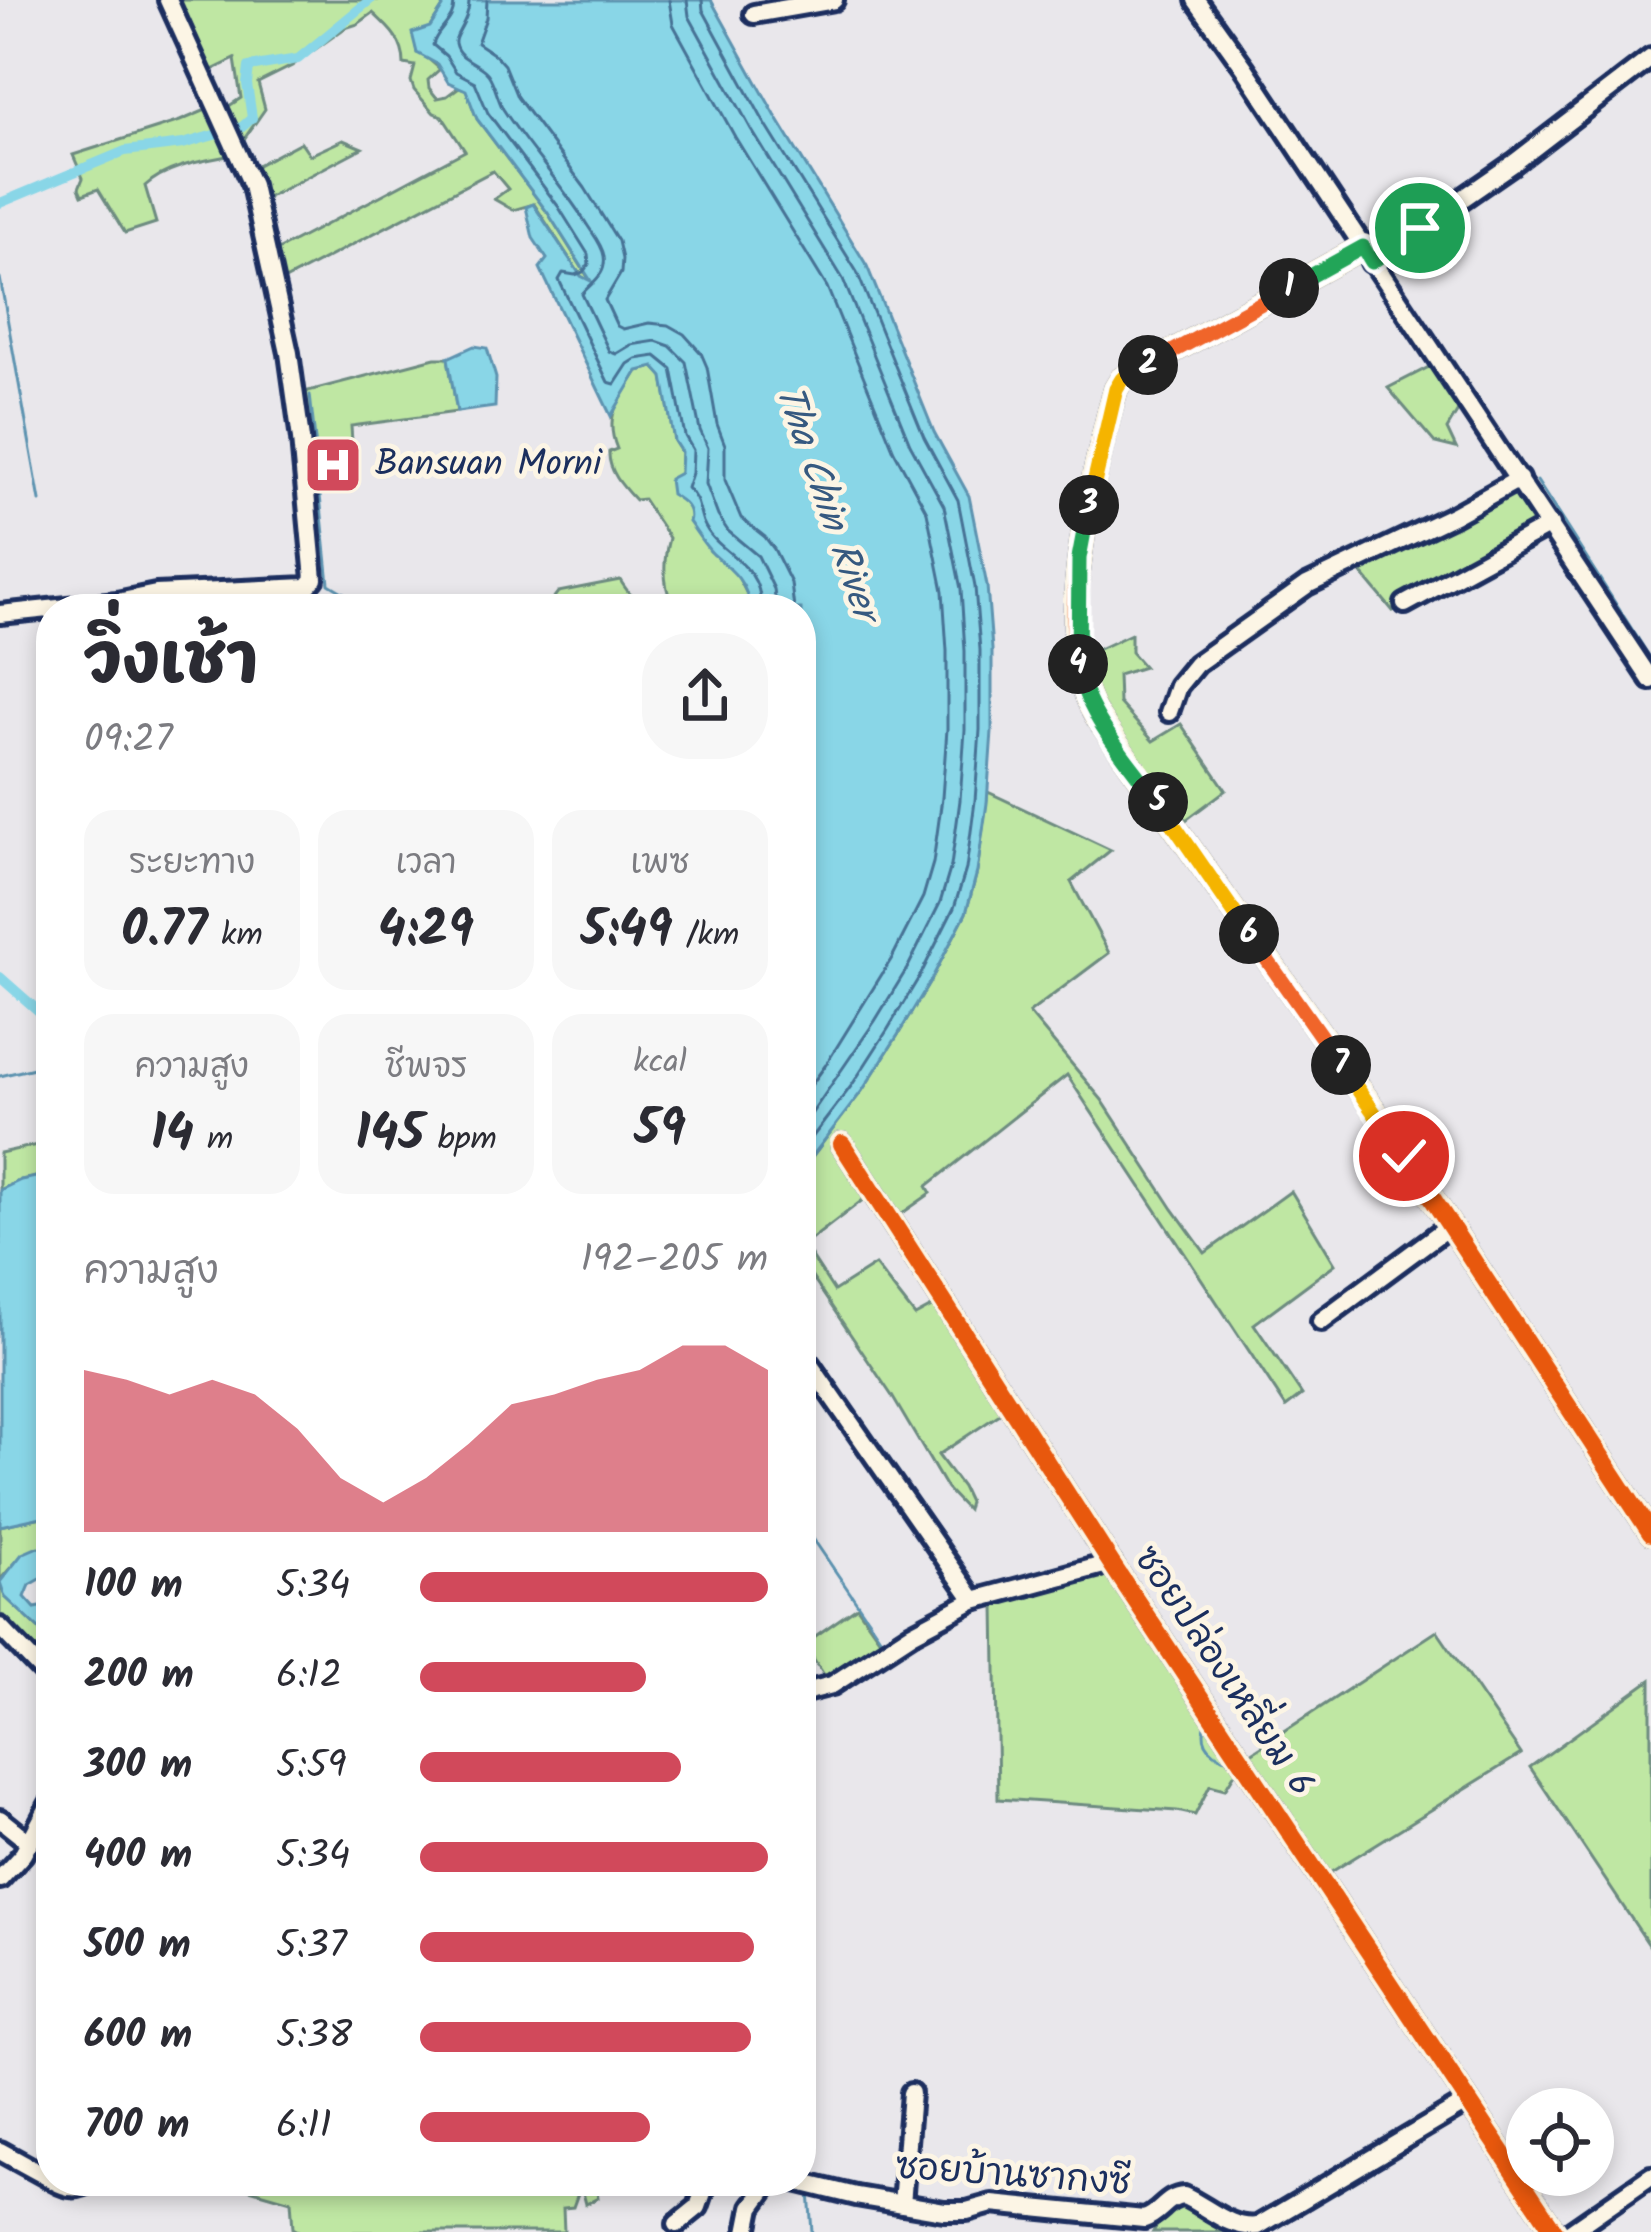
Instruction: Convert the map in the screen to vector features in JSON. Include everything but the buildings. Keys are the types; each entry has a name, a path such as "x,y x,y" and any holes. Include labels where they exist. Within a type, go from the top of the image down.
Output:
{"street":[{"path":"156,594 307,587 312,584 314,564 284,322 252,185 168,0"},
{"path":"754,14 834,0"},
{"path":"1196,0 1651,680"},
{"path":"1651,58 1514,163 1367,254 1122,379 1111,406 1079,558 1077,652 1080,679 1096,715 1381,1120 1651,1533"},
{"path":"1169,712 1178,686 1196,664 1315,580 1519,479"},
{"path":"1406,604 1550,525"},
{"path":"0,614 36,610"},
{"name":"ซอยปล่องเหลี่ยม 6","path":"842,1144 1111,1563 1555,2232"},
{"path":"1321,1321 1449,1226"},
{"path":"816,1374 974,1600"},
{"path":"816,1689 832,1685 974,1600 1111,1563"},
{"path":"0,1627 36,1664"},
{"path":"0,1819 30,1843"},
{"path":"0,1879 36,1831"},
{"path":"902,2204 911,2092"},
{"name":"ซอยบ้านซากงซี","path":"816,2186 956,2212 992,2204 1144,2218 1168,2200 1184,2196 1237,2226 1258,2226 1467,2102"},
{"path":"0,2151 36,2171"},
{"path":"1570,2232 1651,2176"},
{"path":"677,2224 698,2207 702,2196"},
{"path":"747,2232 752,2206 760,2196"}],"green space":[{"path":"176,0 439,0 443,7 415,40 417,53 440,69 428,80 429,88 437,98 459,87 466,89 477,119 548,213 593,285 581,276 534,204 513,210 494,199 508,189 493,171 283,281 276,251 465,151 442,116 414,90 415,66 404,64 398,42 373,13 258,83 265,109 238,141 226,108 241,98 235,59 208,72"},
{"path":"213,107 233,155 175,169 145,186 156,223 125,233 98,189 82,195 83,178 73,155"},
{"path":"343,140 362,148 263,200 252,168 301,142 310,155"},
{"path":"448,358 457,412 351,426 352,442 309,447 304,396 308,391"},
{"path":"1431,366 1459,409 1447,429 1456,448 1435,443 1388,388"},
{"path":"654,367 663,376 691,516 710,551 734,569 747,594 668,594 665,573 669,538 643,499 635,500 621,484 609,459 609,452 617,449 613,417 638,371"},
{"path":"1516,490 1539,526 1393,611 1358,569"},
{"path":"620,580 630,594 556,594 558,592"},
{"path":"1131,634 1131,652 1144,667 1118,675 1119,703 1153,741 1181,724 1226,790 1186,820 1111,724 1082,657"},
{"path":"988,792 1111,850 1071,882 1109,953 1029,1013 1102,1100 1205,1253 1291,1191 1335,1264 1254,1324 1302,1395 1286,1407 1067,1075 927,1186 931,1193 884,1226 864,1199 816,1236 816,1151 862,1091 931,980 966,913"},
{"path":"36,1145 36,1177 0,1190 0,1153"},
{"path":"816,1263 834,1291 875,1265 915,1316 939,1303 1004,1405 1000,1414 938,1455 962,1487 969,1502 967,1510 947,1489 816,1283"},
{"path":"36,1518 36,1550 16,1562 0,1580 0,1526"},
{"path":"1110,1571 1238,1768 1225,1789 1210,1785 1195,1815 998,1799 995,1604 1029,1590"},
{"path":"0,1582 5,1597 36,1626 36,1673 0,1636"},
{"path":"857,1607 885,1647 828,1681 816,1662 816,1636"},
{"path":"1437,1631 1521,1754 1328,1874 1248,1755"},
{"path":"1651,1680 1651,1948 1530,1767"},
{"path":"274,2196 577,2196 573,2207 563,2208 564,2232 300,2232 293,2228 291,2201"},
{"path":"1178,2199 1246,2232 1153,2232"}],"water":[{"name":"Tha Chin River","path":"439,0 711,0 867,266 934,432 969,496 987,586 992,649 992,731 977,872 966,913 931,980 862,1091 816,1151 816,594 746,594 689,522 686,505 671,494 669,479 680,473 681,452 674,441 663,377 654,367 638,371 611,416 540,268 547,259 533,238 526,207 533,204 581,276 591,281 548,213 477,119 466,90 448,82 437,64 417,53 412,33 430,27 443,7"},
{"path":"474,346 487,348 496,378 495,407 457,412 448,358"},
{"path":"36,1177 36,1518 0,1526 0,1190"},
{"path":"36,1548 36,1582 25,1597 36,1608 36,1626 5,1597 0,1582 22,1554"}],"waterway":[{"path":"0,203 125,151 183,144 242,127 252,118 249,67 298,59 370,0"},
{"path":"0,278 40,501"},
{"path":"310,395 316,449"},
{"path":"1537,481 1651,659"},
{"path":"319,486 329,584 346,594"},
{"path":"0,977 36,1009"},
{"path":"0,1076 36,1068"},
{"path":"816,1543 883,1641"},
{"path":"1202,1715 1210,1749 1237,1763"},
{"path":"1439,2072 1456,2099"},
{"path":"809,2196 812,2232"}],"cycle path":[{"path":"1363,247 1122,379 1103,440 1079,563 1077,646 1083,683 1096,715 1381,1120 1651,1533"},
{"path":"842,1144 1111,1563 1555,2232"}],"place":[{"name":"Bansuan Morni","path":"333,465"}],"route":[{"path":"1404,1156 1090,705 1077,652 1078,582 1093,484 1122,379 1363,247 1372,262 1420,228"}]}
